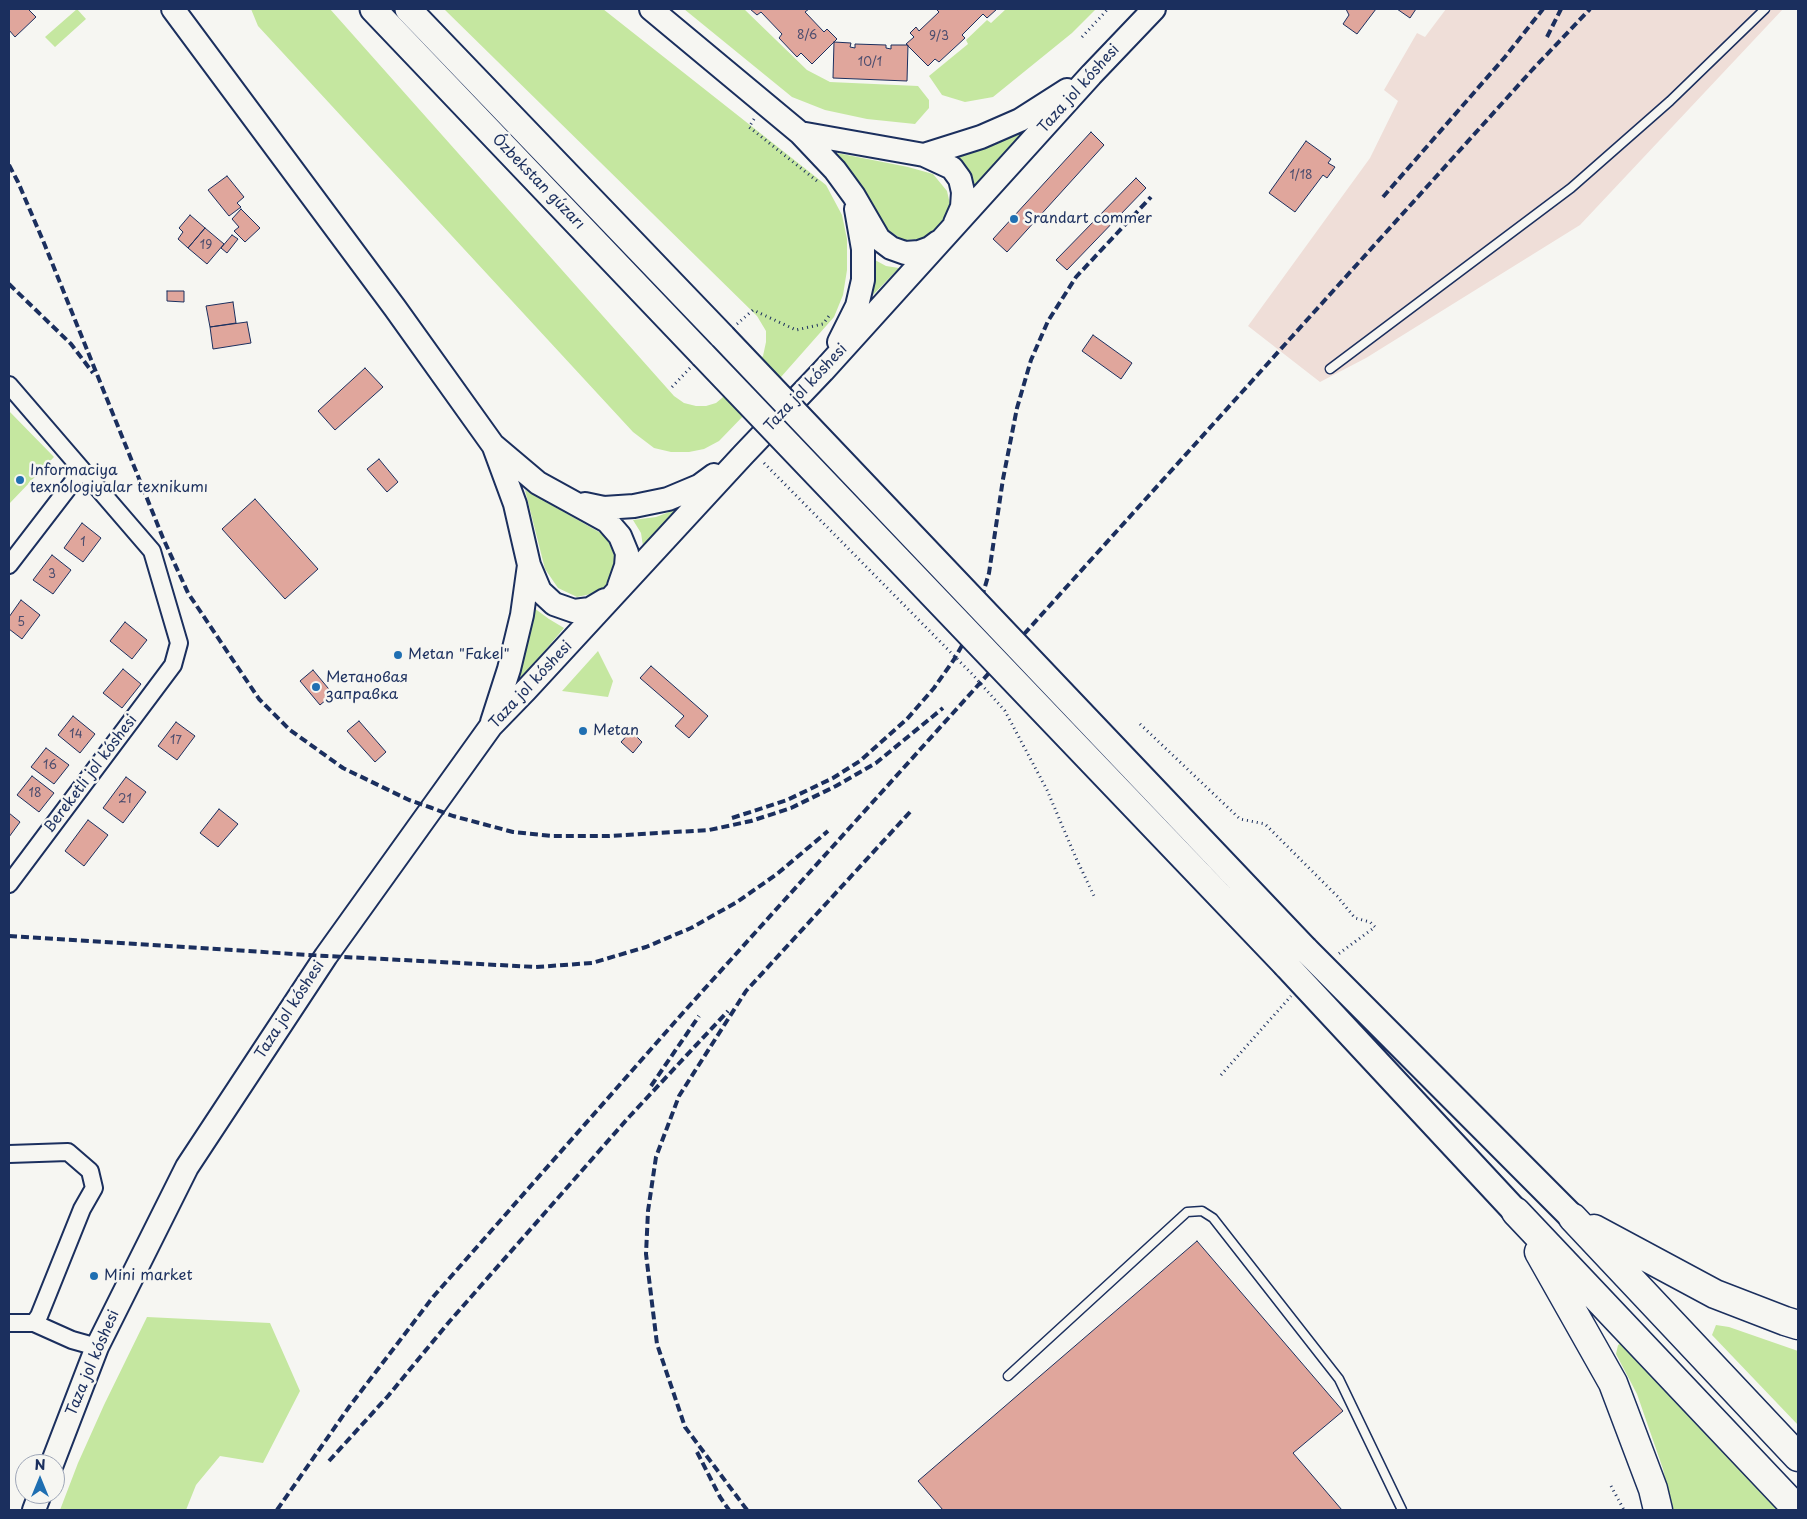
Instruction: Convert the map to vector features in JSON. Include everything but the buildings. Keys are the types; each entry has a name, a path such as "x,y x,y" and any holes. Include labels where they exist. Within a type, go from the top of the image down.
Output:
{"highway":[{"path":"1516,1212 1798,1510"},
{"path":"1516,1212 1613,1382 1653,1489 1658,1510"},
{"path":"1573,1218 1715,1294 1798,1325"},
{"path":"1573,1218 1798,1457"}],"main road":[{"path":"173,9 383,292 493,445 538,483 607,521 620,536 627,553 626,566 614,594 590,609 574,611 554,604 540,591 529,565 515,504 493,445"},
{"name":"Ózbekstan gúzarı","path":"373,9 698,360 1286,965 1516,1212"},
{"name":"Ózbekstan gúzarı","path":"408,9 728,332 1305,948 1573,1218"},
{"path":"652,9 800,133 835,170 854,196 880,239 891,248 905,253 919,252 930,248 949,232 962,206 963,192 960,179 952,168 924,155 800,133"},
{"name":"Taza jol kóshesi","path":"56,1454 97,1348 187,1167 326,956 491,726 743,454 823,371 1091,75 1154,9"},
{"path":"924,155 981,137 1020,120 1091,75"},
{"path":"823,371 857,306 863,280 863,249 854,196"},
{"path":"570,501 604,508 634,506 668,499 699,486 743,454"},
{"path":"491,726 514,651 522,615 529,565"}],"street":[{"path":"9,384 82,470 9,565"},
{"name":"Bereketli jol kóshesi","path":"9,884 173,665 179,643 152,551 82,470"},
{"path":"9,1154 68,1152 90,1171 94,1188 82,1209 39,1316 34,1323"},
{"path":"9,1323 34,1323 72,1340 97,1348"}],"lane":[{"path":"1330,369 1571,188 1670,100 1765,9"},
{"path":"1008,1376 1187,1212 1202,1211 1213,1218 1339,1379 1402,1510"}],"path":[{"path":"1082,37 1108,9"},
{"path":"749,126 823,186"},
{"path":"728,332 753,310 796,330 823,324 834,310"},
{"path":"672,387 698,360"},
{"path":"764,463 974,676 1005,711 1047,790 1094,896"},
{"path":"1140,724 1240,819 1265,824 1337,896 1355,918 1370,922 1375,927 1334,958"},
{"path":"1221,1074 1292,995"},
{"path":"1611,1486 1624,1510"}],"shaded area":[{"path":"1446,9 1783,9 1580,225 1366,358 1320,382 1248,326 1370,158 1398,101 1384,90 1417,33 1425,37"}],"green space":[{"path":"77,9 86,19 55,47 45,37"},
{"path":"251,9 330,9 674,396 684,403 706,406 716,403 722,398 763,356 766,331 757,316 444,9 603,9 826,185 842,215 847,239 847,270 843,295 834,317 781,377 719,441 704,449 689,452 671,452 654,448 633,432 258,26"},
{"path":"684,9 744,9 807,70 830,82 918,86 929,100 929,108 915,124 867,119 825,110 792,97"},
{"path":"1006,9 1096,9 1072,33 993,97 965,102 942,95 929,76 968,44 966,40 987,20 991,23"},
{"path":"1023,131 974,187 970,174 955,155"},
{"path":"837,153 933,174 947,191 952,213 943,229 926,239 903,240 885,228 874,207"},
{"path":"875,260 886,266 899,268 869,299"},
{"name":"Informaciya texnologiyalar texnikumı","path":"9,411 54,457 9,504"},
{"path":"525,490 606,536 614,555 613,578 600,592 577,597 558,588 545,569"},
{"path":"677,509 643,546 641,533 633,520 656,517"},
{"path":"534,608 564,628 514,687"},
{"path":"598,651 613,681 608,697 562,691"},
{"path":"147,1317 270,1323 300,1391 263,1463 220,1456 196,1485 186,1510 60,1510 62,1504 65,1504 65,1497 78,1463"},
{"path":"1716,1325 1729,1327 1798,1351 1798,1425 1712,1335"},
{"path":"1623,1342 1788,1510 1672,1510 1663,1469 1637,1394 1616,1354 1618,1345"}],"railway":[{"path":"1383,197 1505,57 1543,9"},
{"path":"1547,37 1561,9"},
{"path":"277,1510 349,1407 433,1297 681,1015 1533,69 1590,9"},
{"path":"9,165 44,243 163,538 188,593 259,699 290,730 343,768 409,800 453,816 513,832 553,836 608,836 709,830 751,821 791,808 836,786 876,763 943,708"},
{"path":"732,818 787,800 833,778 860,761 907,719 934,688 955,658 974,624 989,573 1003,479 1017,408 1031,360 1048,321 1076,277 1151,197"},
{"path":"9,284 71,344 93,373"},
{"path":"747,1510 685,1427 657,1344 646,1254 648,1211 656,1157 679,1096 746,991 910,812"},
{"path":"9,936 536,967 592,963 646,947 691,928 737,902 777,874 828,831"},
{"path":"329,1461 388,1396 449,1322 629,1117 728,1011"},
{"path":"651,1086 699,1016"},
{"path":"697,1452 720,1497 729,1510"}],"place":[{"name":"Srandart commer","path":"1014,219"},
{"name":"Informaciya texnologiyalar texnikumı","path":"20,480"},
{"name":"Metan \"Fakel\"","path":"398,655"},
{"name":"Метановая заправка","path":"316,687"},
{"name":"Metan","path":"583,731"},
{"name":"Mini market","path":"94,1276"}]}
